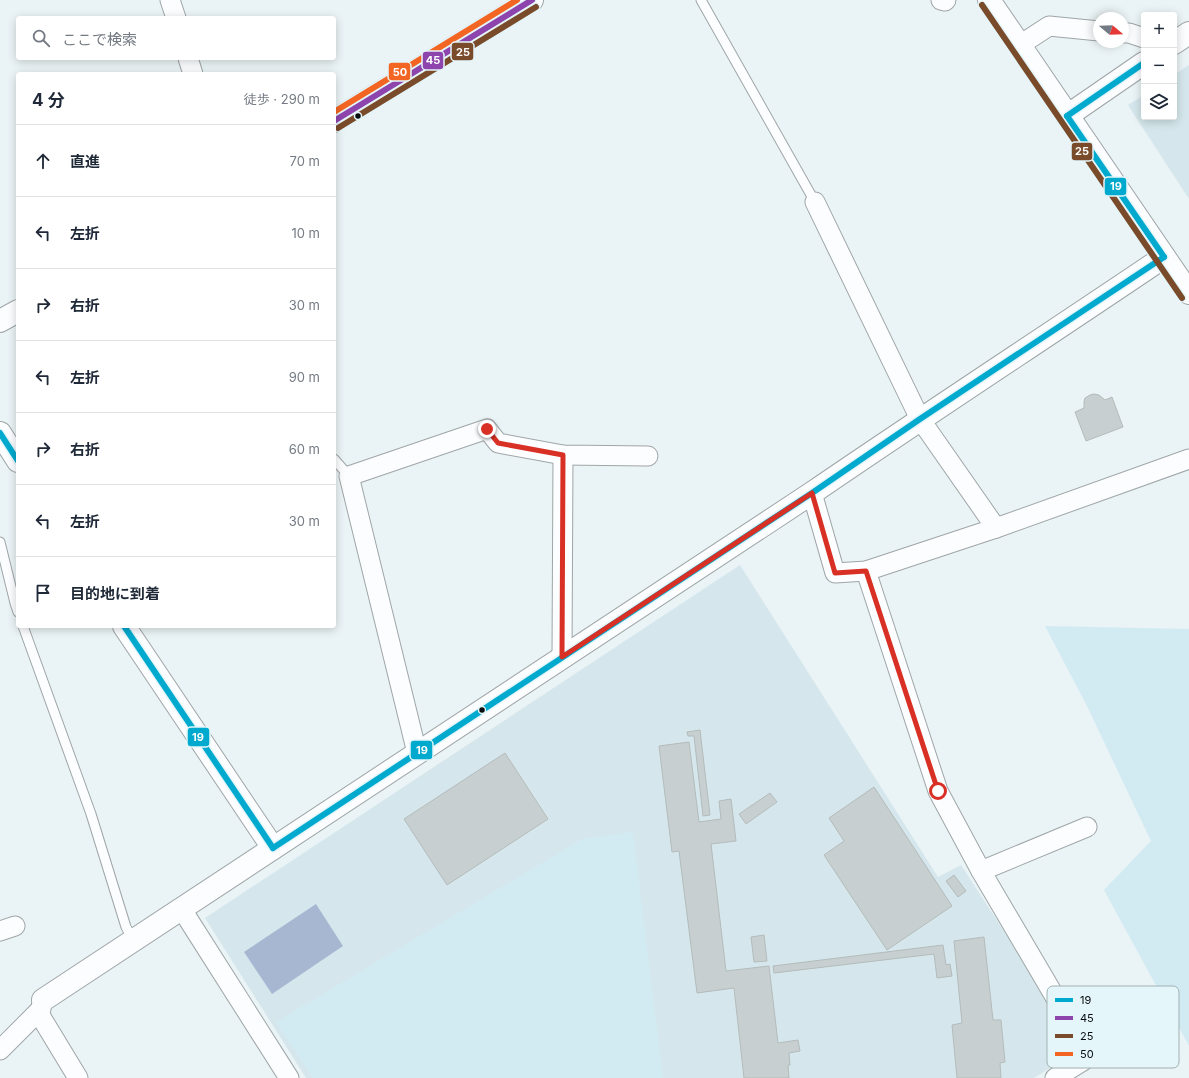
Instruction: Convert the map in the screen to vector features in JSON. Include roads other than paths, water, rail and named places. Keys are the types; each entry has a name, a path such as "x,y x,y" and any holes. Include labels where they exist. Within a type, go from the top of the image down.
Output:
{"main road":[{"path":"336,120 532,0"},
{"path":"989,0 1189,293"},
{"path":"1177,41 1189,33"},
{"path":"1067,116 1141,65"},
{"path":"40,1006 181,908 812,493 920,419 1164,257"},
{"path":"0,322 16,312"},
{"path":"2,439 16,458"},
{"path":"125,628 273,848"}],"street":[{"path":"170,0 175,16"},
{"path":"941,0 946,0"},
{"path":"1020,45 1048,26 1093,30"},
{"path":"1129,34 1141,37"},
{"path":"189,60 192,72"},
{"path":"815,202 920,419 996,528"},
{"path":"417,753 349,476 487,429 498,443 563,455 648,456"},
{"path":"562,657 563,455"},
{"path":"812,493 835,573 866,571 996,528 1189,459"},
{"path":"866,571 938,791 981,871 1049,986"},
{"path":"981,871 1087,827"},
{"path":"181,908 289,1078"},
{"path":"0,1050 40,1006 78,1078"},
{"path":"1055,1078 1071,1068"}],"lane":[{"path":"701,0 815,202"},
{"path":"336,461 349,476"},
{"path":"0,542 16,606"},
{"path":"24,628 91,814 126,927 133,940"}],"water":[{"path":"316,904 343,946 272,994 244,952"}]}
